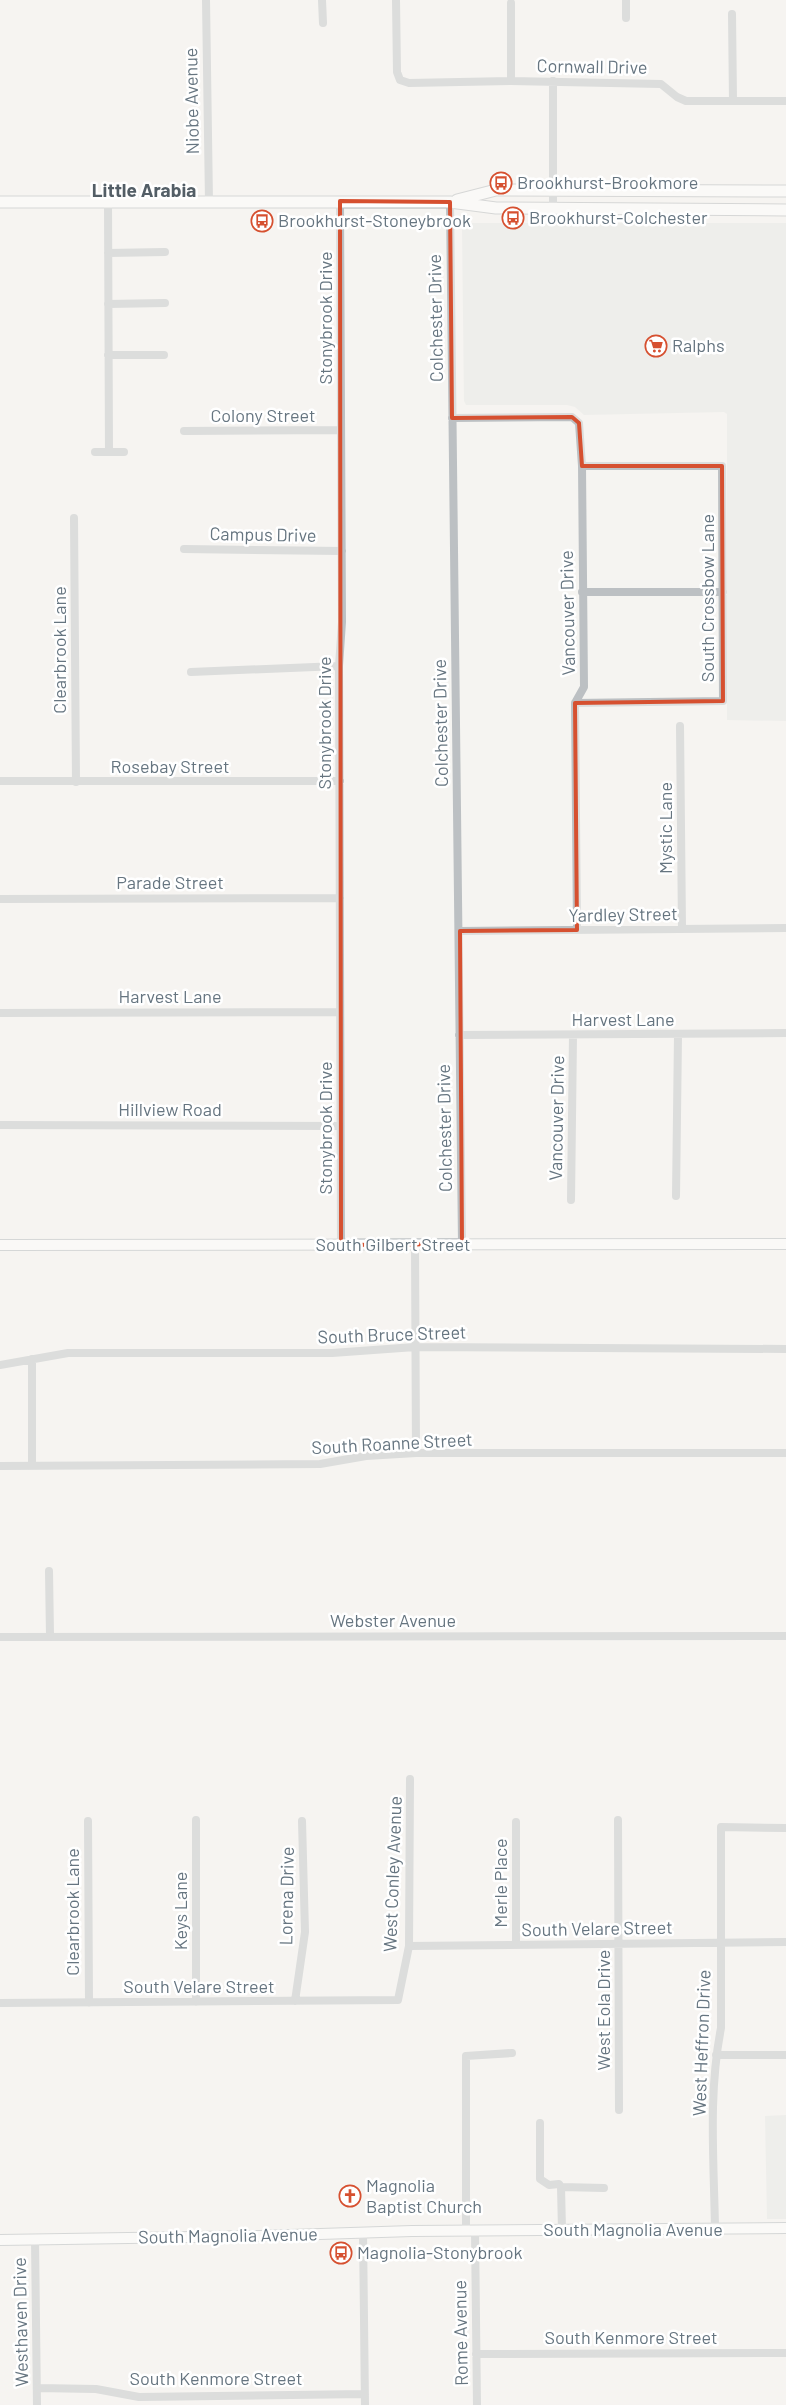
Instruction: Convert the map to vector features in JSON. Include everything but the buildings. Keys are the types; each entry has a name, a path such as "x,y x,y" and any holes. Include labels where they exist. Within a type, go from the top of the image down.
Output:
{"main road":[{"path":"450,202 496,190 786,191"},
{"path":"0,202 450,202 496,208 786,210"}],"street":[{"name":"Niobe Avenue","path":"206,0 209,202"},
{"path":"322,0 323,22"},
{"name":"Cornwall Drive","path":"396,0 397,72 400,80 408,83 553,81 662,84 677,97 686,101 786,101"},
{"path":"626,0 626,18"},
{"path":"511,3 512,81"},
{"path":"732,14 733,101"},
{"path":"553,81 553,209"},
{"name":"Stonybrook Drive","path":"340,201 342,550 342,622 339,666 341,1245"},
{"path":"108,202 109,452"},
{"name":"Colchester Drive","path":"450,202 460,931 459,1036 462,1244"},
{"path":"108,253 165,252"},
{"path":"108,304 165,303"},
{"path":"108,355 164,355"},
{"name":"Vancouver Drive","path":"452,418 572,417 579,423 582,466 584,687 575,703 577,930"},
{"name":"Colony Street","path":"184,431 341,430"},
{"path":"95,452 124,452"},
{"name":"South Crossbow Lane","path":"575,703 723,701 722,466 582,466"},
{"name":"Clearbrook Lane","path":"74,518 76,782"},
{"name":"Campus Drive","path":"184,549 342,550"},
{"path":"582,592 723,592"},
{"path":"191,672 339,666"},
{"name":"Mystic Lane","path":"680,726 682,929"},
{"name":"Rosebay Street","path":"0,780 76,782 340,781"},
{"name":"Parade Street","path":"0,899 340,898"},
{"name":"Yardley Street","path":"460,931 786,928"},
{"name":"Harvest Lane","path":"0,1013 340,1012"},
{"name":"Harvest Lane","path":"459,1036 786,1033"},
{"path":"676,1196 678,1034"},
{"name":"Vancouver Drive","path":"571,1200 573,1035"},
{"name":"Hillview Road","path":"0,1125 340,1126"},
{"path":"415,1244 416,1454"},
{"name":"South Gilbert Street","path":"0,1245 786,1244"},
{"name":"South Bruce Street","path":"0,1365 68,1354 332,1354 416,1347 786,1349"},
{"path":"32,1359 32,1465"},
{"name":"South Roanne Street","path":"0,1466 320,1464 366,1456 416,1454 786,1452"},
{"path":"48,1571 50,1636"},
{"name":"Webster Avenue","path":"0,1637 786,1636"},
{"name":"West Conley Avenue","path":"398,2000 408,1946 410,1779"},
{"name":"Keys Lane","path":"196,1820 196,2002"},
{"name":"West Eola Drive","path":"618,1820 619,2110"},
{"name":"Clearbrook Lane","path":"88,1821 89,2002"},
{"name":"Lorena Drive","path":"295,2001 305,1932 302,1821"},
{"name":"Merle Place","path":"516,1822 516,1945"},
{"name":"West Heffron Drive","path":"715,2229 713,2100 716,2055 721,2028 721,1828 786,1828"},
{"name":"South Velare Street","path":"408,1946 786,1942"},
{"name":"South Velare Street","path":"0,2003 398,2000"},
{"name":"Rome Avenue","path":"477,2405 466,2056 512,2053"},
{"path":"716,2055 786,2054"},
{"path":"540,2123 540,2178 549,2185 559,2184 561,2187 604,2188"},
{"path":"561,2187 562,2230"},
{"name":"South Magnolia Avenue","path":"0,2240 471,2231 786,2228"},
{"path":"363,2233 365,2405"},
{"name":"Westhaven Drive","path":"35,2239 37,2405"},
{"name":"South Kenmore Street","path":"476,2354 786,2353"},
{"name":"South Kenmore Street","path":"37,2388 96,2389 139,2397 365,2394"}],"highlighted area":[{"path":"340,201 450,202 452,418 572,417 579,423 582,466 722,466 723,701 575,703 577,930 460,931 462,1244 341,1245"}],"shaded area":[{"path":"466,223 786,223 786,721 727,720 727,414 724,412 584,415 575,407 567,405 466,405 464,401 462,229"},
{"path":"786,2115 786,2219 767,2219 765,2116"}],"place":[{"name":"Brookhurst-Brookmore","path":"501,183"},
{"name":"Brookhurst-Colchester","path":"513,218"},
{"name":"Brookhurst-Stoneybrook","path":"262,221"},
{"name":"Ralphs","path":"656,346"},
{"name":"Magnolia Baptist Church","path":"350,2196"},
{"name":"Magnolia-Stonybrook","path":"341,2253"}],"district":[{"name":"Little Arabia","path":"144,190"}]}
